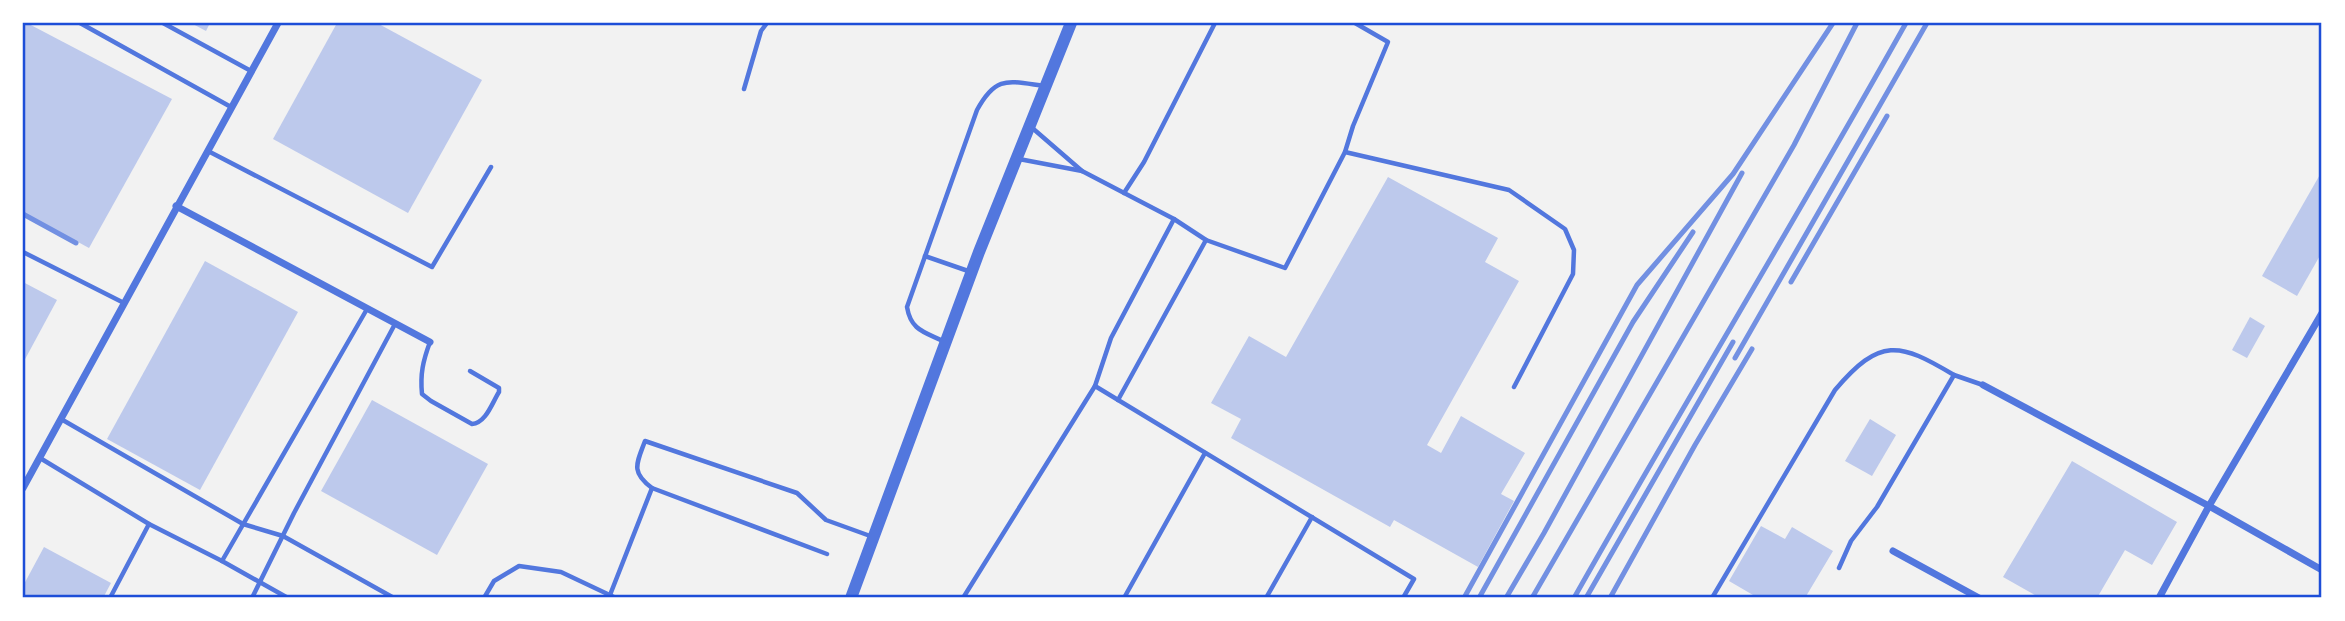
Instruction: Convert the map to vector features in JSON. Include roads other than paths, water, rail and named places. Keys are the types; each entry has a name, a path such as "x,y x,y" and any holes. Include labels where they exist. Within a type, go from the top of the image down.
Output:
{"street":[{"path":"23,488 278,23"},
{"path":"851,598 972,272 1071,23"},
{"path":"176,206 430,342"},
{"path":"2159,598 2209,506 2322,313"},
{"path":"1983,385 2322,570"},
{"path":"1893,551 1979,598"}],"lane":[{"path":"80,23 231,107"},
{"path":"163,23 251,71"},
{"path":"744,89 761,31 767,23"},
{"path":"1124,193 1144,162 1215,23"},
{"path":"1029,125 1082,172 1174,219 1206,240 1285,268 1345,152 1353,125 1388,42 1355,23"},
{"path":"946,342 917,328 910,321 908,307 977,110 987,92 1002,83 1012,81 1045,86"},
{"path":"207,150 432,267 491,167"},
{"path":"1345,152 1509,190 1565,229 1574,250 1573,274 1514,387"},
{"path":"1016,159 1082,172"},
{"path":"963,598 1095,386 1111,338 1174,219"},
{"path":"1118,400 1206,240"},
{"path":"23,252 124,303"},
{"path":"925,256 972,272"},
{"path":"222,561 367,309"},
{"path":"252,598 395,324"},
{"path":"430,342 420,377 422,394 471,424 478,424 499,388 470,371"},
{"path":"1712,598 1835,390 1855,367 1878,353 1901,349 1924,357 1954,375 1983,385"},
{"path":"1839,568 1851,541 1877,506 1954,375"},
{"path":"1095,386 1414,579 1404,598"},
{"path":"60,419 243,524 283,536 394,598"},
{"path":"827,554 652,488 639,477 636,470 645,441 797,494 826,520 873,538"},
{"path":"1124,598 1205,453"},
{"path":"40,457 149,524 288,598"},
{"path":"610,595 652,488"},
{"path":"1266,598 1312,517"},
{"path":"110,598 149,524"},
{"path":"484,598 494,581 519,566 561,572 617,598"}],"railway":[{"path":"1464,598 1637,285 1733,174 1833,23"},
{"path":"1532,598 1794,145 1857,23"},
{"path":"1574,598 1906,23"},
{"path":"1735,358 1927,23"},
{"path":"1791,282 1887,116"},
{"path":"1506,598 1742,173"},
{"path":"23,214 76,243"},
{"path":"1479,598 1633,322 1693,232"},
{"path":"1586,598 1733,342"},
{"path":"1610,598 1752,349"}]}
